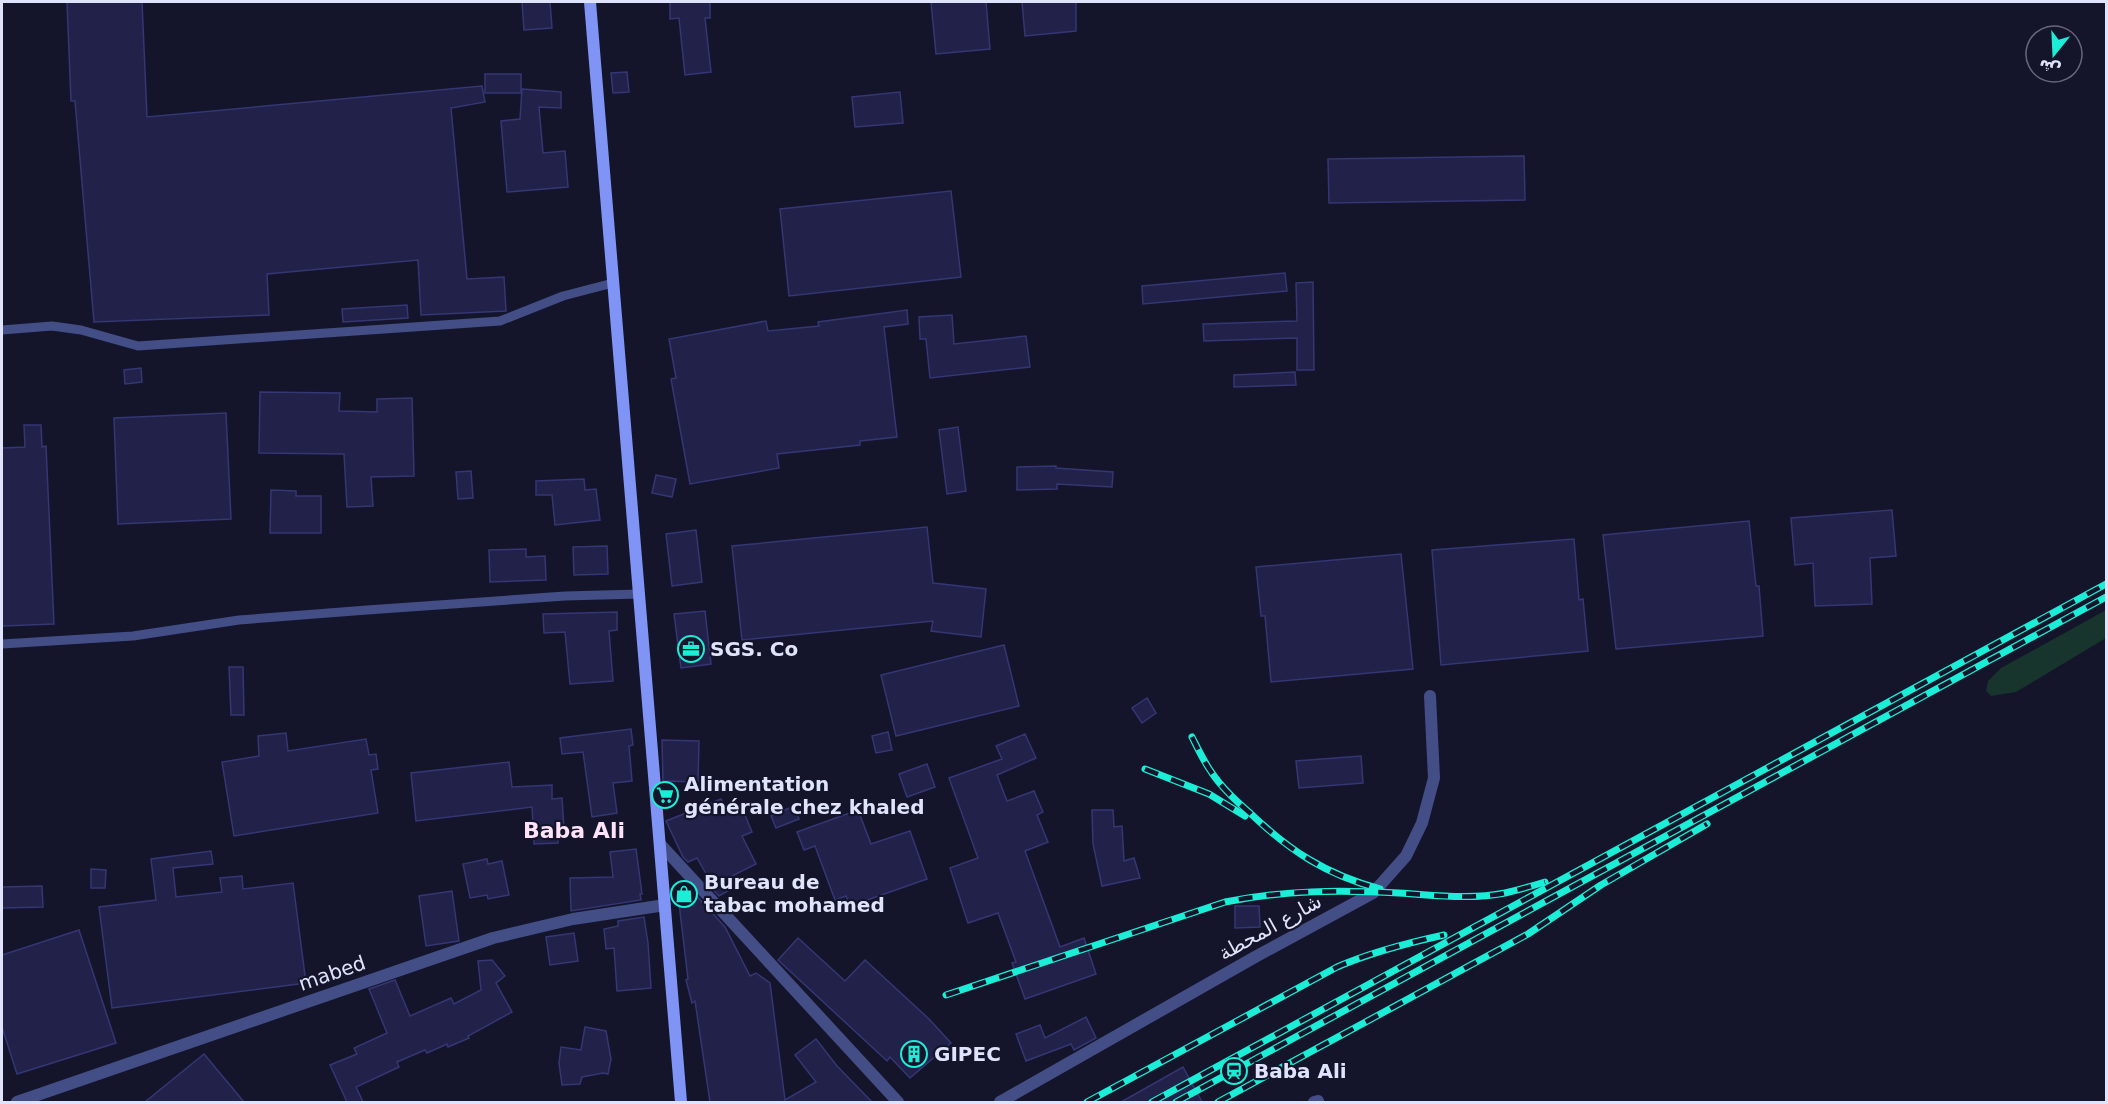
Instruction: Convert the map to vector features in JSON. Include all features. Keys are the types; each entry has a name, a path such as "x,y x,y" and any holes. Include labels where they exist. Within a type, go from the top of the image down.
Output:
{"main road":[{"path":"590,2 681,1102"}],"street":[{"name":"شارع المحطة","path":"1000,1102 1255,957 1373,894 1406,856 1422,823 1434,778 1430,696"},
{"path":"660,844 898,1102"},
{"name":"mabed","path":"17,1102 494,938 573,919 665,905"}],"lane":[{"path":"2,330 52,326 81,330 138,346 500,321 563,296 613,283"},
{"path":"2,644 133,636 239,620 565,596 640,594"}],"green space":[{"path":"2106,610 2106,638 2016,692 1991,696 1986,691 1988,681 2001,668"}],"building":[{"path":"67,2 142,2 147,117 482,86 485,102 451,108 467,279 504,277 506,311 421,315 418,260 267,274 269,315 94,322 75,101 71,101"},
{"path":"522,2 550,2 552,28 524,30"},
{"path":"670,2 710,2 710,18 705,18 711,72 685,75 679,18 670,19"},
{"path":"931,2 986,2 990,49 936,54"},
{"path":"1022,2 1076,2 1076,31 1025,36"},
{"path":"627,72 629,92 613,93 611,73"},
{"path":"485,74 521,74 521,93 485,93"},
{"path":"522,89 561,92 561,108 539,107 543,153 565,151 568,187 507,192 501,121 520,119"},
{"path":"900,92 903,123 855,127 852,97"},
{"path":"1524,156 1525,200 1329,203 1328,159"},
{"path":"951,191 961,277 789,296 780,209"},
{"path":"1285,273 1287,291 1143,304 1142,286"},
{"path":"1313,282 1314,370 1297,370 1297,338 1204,341 1203,324 1297,321 1296,283"},
{"path":"407,305 408,318 343,322 342,309"},
{"path":"907,310 908,324 884,327 897,437 860,441 860,445 777,454 779,468 690,484 671,379 676,378 669,339 766,321 768,331 819,326 818,322"},
{"path":"952,315 954,344 1026,336 1030,367 930,378 926,339 920,339 919,317"},
{"path":"141,368 142,382 125,384 124,370"},
{"path":"1295,372 1296,385 1234,387 1234,375"},
{"path":"260,392 340,393 339,411 377,412 377,399 412,398 414,476 371,477 373,506 347,507 344,454 259,453"},
{"path":"226,413 231,519 118,524 114,418"},
{"path":"24,425 41,425 42,447 46,446 54,624 2,626 2,448 25,447"},
{"path":"958,427 966,491 947,494 939,430"},
{"path":"1056,466 1056,468 1113,472 1112,487 1057,484 1057,489 1017,490 1017,467"},
{"path":"471,471 473,498 458,499 456,472"},
{"path":"656,475 676,479 672,497 652,493"},
{"path":"584,479 585,490 596,489 600,520 555,525 552,495 536,495 536,481"},
{"path":"271,490 296,491 296,496 321,496 321,533 270,533"},
{"path":"1892,510 1896,556 1870,558 1872,604 1815,606 1813,563 1795,565 1791,518"},
{"path":"1749,521 1756,586 1759,586 1763,636 1616,649 1603,535"},
{"path":"927,527 933,583 986,589 981,637 931,631 933,621 742,640 732,546"},
{"path":"696,530 702,582 672,586 666,534"},
{"path":"1574,539 1579,600 1583,599 1588,651 1441,665 1432,550"},
{"path":"607,546 608,574 574,575 573,547"},
{"path":"526,549 526,557 545,556 546,580 490,582 489,550"},
{"path":"1401,554 1413,669 1271,682 1265,616 1261,616 1256,567"},
{"path":"705,611 711,664 681,668 674,614"},
{"path":"617,612 617,630 609,631 613,681 570,684 565,632 544,633 543,614"},
{"path":"1004,645 1019,706 896,736 881,675"},
{"path":"229,667 243,667 244,715 231,715"},
{"path":"1147,698 1156,713 1142,723 1132,708"},
{"path":"631,729 633,745 629,746 632,781 613,783 617,813 592,817 583,752 562,754 560,738"},
{"path":"888,732 892,750 876,753 872,736"},
{"path":"286,733 288,751 366,739 369,755 376,754 378,769 371,770 378,813 234,836 222,762 259,756 258,736"},
{"path":"1025,734 1036,758 997,775 1007,801 1034,791 1043,812 1037,815 1048,842 1025,851 1060,947 1084,938 1096,974 1025,999 1012,963 1016,962 998,913 968,923 950,868 978,858 949,778 1002,759 996,746"},
{"path":"662,740 699,741 698,782 663,781"},
{"path":"1361,756 1363,783 1299,788 1296,761"},
{"path":"509,762 512,787 552,785 552,799 562,798 564,829 558,829 558,843 534,844 532,807 416,821 411,773"},
{"path":"927,764 935,787 907,797 899,774"},
{"path":"721,799 727,814 742,808 752,832 742,836 756,864 728,878 733,888 719,896 706,882 709,879 697,858 688,862 683,857 666,821"},
{"path":"794,806 799,819 776,828 771,816"},
{"path":"858,810 871,844 910,831 927,879 850,906 846,896 835,900 815,846 804,850 797,832"},
{"path":"1092,810 1113,810 1114,827 1122,826 1124,861 1134,858 1140,878 1102,886 1093,844"},
{"path":"636,849 641,900 571,911 570,878 613,877 610,852"},
{"path":"211,851 213,864 173,868 176,897 222,892 220,878 242,876 243,889 293,883 306,983 112,1008 99,907 156,900 151,859"},
{"path":"487,859 488,864 502,861 509,895 488,899 487,895 470,898 463,864"},
{"path":"91,869 106,870 105,888 91,888"},
{"path":"42,886 43,907 2,908 2,887"},
{"path":"452,891 459,941 426,946 419,896"},
{"path":"693,892 725,927 750,976 756,973 770,983 785,1100 816,1082 795,1055 816,1039 837,1066 872,1102 710,1102 695,1001 692,1003 686,980 688,979 679,903"},
{"path":"1235,906 1259,906 1260,927 1235,928"},
{"path":"644,917 651,988 617,991 614,948 606,949 604,929 618,926 618,921"},
{"path":"79,930 116,1043 17,1074 2,1027 2,955"},
{"path":"574,933 578,961 550,965 546,937"},
{"path":"798,938 845,981 865,960 929,1019 951,1043 910,1078 890,1057 887,1061 778,960"},
{"path":"492,960 505,976 496,983 512,1012 468,1036 469,1038 427,1053 425,1050 397,1062 399,1067 356,1087 363,1102 347,1102 330,1065 357,1054 354,1048 387,1033 369,989 395,980 410,1016 451,998 454,1004 481,990 478,961"},
{"path":"1086,1017 1096,1038 1074,1050 1071,1044 1026,1061 1016,1034 1040,1025 1045,1038"},
{"path":"585,1027 606,1031 611,1059 608,1074 582,1077 580,1084 562,1085 559,1063 561,1047 581,1050"},
{"path":"204,1054 244,1102 145,1102"},
{"path":"1183,1067 1202,1102 1121,1102"}],"railway":[{"path":"1152,1102 2106,584"},
{"path":"1176,1102 2106,597"},
{"path":"1192,737 1220,784 1279,839 1325,868 1380,889"},
{"path":"1145,769 1209,794 1245,816"},
{"path":"1218,1102 1528,934 1601,885 1707,824"},
{"path":"946,995 1225,902 1268,895 1334,891 1479,896 1505,893 1545,882"},
{"path":"1087,1102 1337,967 1390,948 1444,935"}],"place":[{"name":"SGS. Co","path":"691,649"},
{"name":"Alimentation générale chez khaled","path":"665,795"},
{"name":"Bureau de tabac mohamed","path":"684,894"},
{"name":"GIPEC","path":"914,1054"},
{"name":"Baba Ali","path":"1234,1071"}],"district":[{"name":"Baba Ali","path":"574,830"}]}
